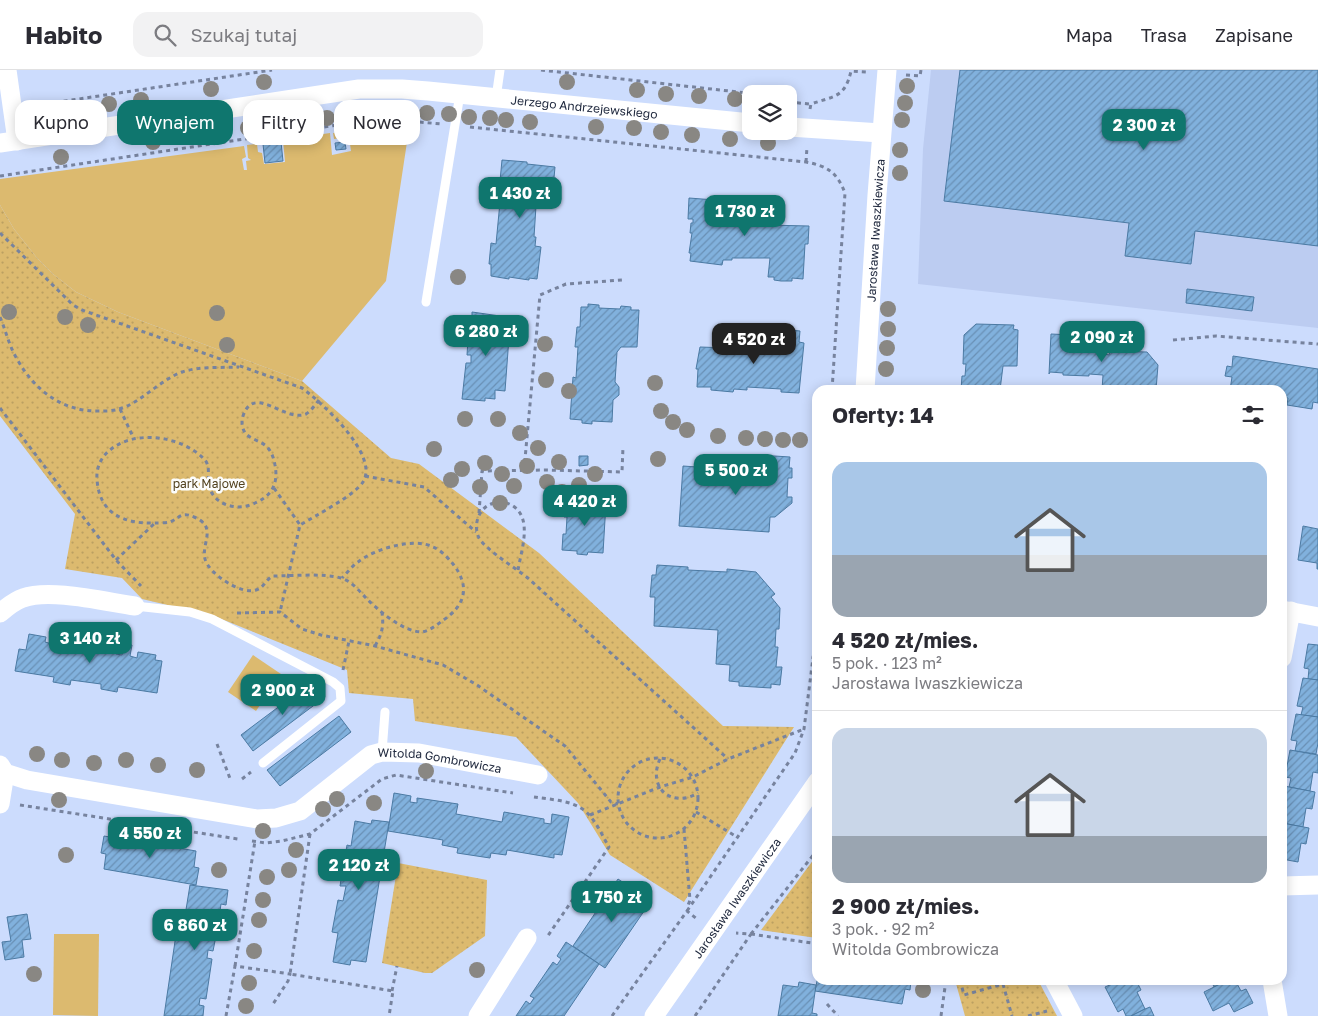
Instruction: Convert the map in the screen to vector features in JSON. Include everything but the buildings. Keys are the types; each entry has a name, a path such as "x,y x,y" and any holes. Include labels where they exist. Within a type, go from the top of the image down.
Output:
{"street":[{"path":"7,70 9,142"},
{"name":"Jarosława Iwaszkiewicza","path":"865,385 887,72"},
{"name":"Jerzego Andrzejewskiego","path":"9,142 360,89 402,89 460,94 742,123"},
{"path":"797,128 882,133"},
{"path":"0,613 12,603 24,597 39,595 57,595 135,606"},
{"path":"1287,611 1318,617"},
{"name":"Witolda Gombrowicza","path":"0,804 3,769 27,780 88,791 247,817 276,818 300,811 371,755 382,752 419,753 538,775"},
{"name":"Jarosława Iwaszkiewicza","path":"654,1016 812,790"},
{"path":"1287,886 1318,885"},
{"path":"478,1016 535,941"},
{"path":"1056,985 1072,1016"},
{"path":"1273,985 1278,1016"}],"lane":[{"path":"496,98 500,70"},
{"path":"426,302 460,94"},
{"path":"135,606 190,612 212,619 333,682 340,688 341,701 263,763"},
{"path":"382,752 385,712"}],"path":[{"path":"239,70 239,75"},
{"path":"70,100 272,70"},
{"path":"541,70 742,92"},
{"path":"797,103 811,104 840,94 848,84 851,70 920,76 921,70"},
{"path":"810,112 811,104"},
{"path":"0,176 387,119 806,162 824,166 840,179 845,193 832,385"},
{"path":"806,162 807,141"},
{"path":"0,237 73,304 82,310 302,388 318,400 336,418 354,442 364,461 367,473 364,481 356,490 300,525 280,612"},
{"path":"524,470 540,295 566,284 622,280"},
{"path":"0,317 8,340 21,365 42,391 54,400 69,407 89,411 120,409 167,379 182,372 195,369 242,367"},
{"path":"1173,340 1216,336 1318,344"},
{"path":"318,400 310,411 304,415 282,412 263,402 250,406 243,415 242,422 246,433 263,443 273,456 276,471 274,488 265,497 249,505 231,507 225,505 211,492 208,486 208,464 204,458 183,444 170,440 149,438 134,439 114,446 107,453 97,468 98,491 106,508 120,518 136,522 156,523 170,522 181,514 199,520 203,523 208,535 204,551 207,564 215,574 241,589 256,590 273,576 342,578 354,586 382,612 410,630 424,632 449,617 460,605 464,592 462,578 447,557 434,547 420,542 385,548 358,561 342,578"},
{"path":"0,408 116,560 146,590"},
{"path":"120,409 134,439"},
{"path":"479,515 482,472 524,470 622,472 623,447"},
{"path":"365,476 424,487 477,532"},
{"path":"274,488 300,525"},
{"path":"518,570 524,532 522,515 509,504 500,502 492,504 484,508 476,523 480,540 518,570 728,759"},
{"path":"116,560 156,523"},
{"path":"228,611 238,614 280,612 302,629 375,646 443,665 477,685 565,746 611,802 618,804"},
{"path":"375,646 384,626 382,612"},
{"path":"340,688 349,641"},
{"path":"612,1016 687,911 795,753 804,729 812,677"},
{"path":"590,815 660,787 693,777 728,759 804,729"},
{"path":"217,744 231,781"},
{"path":"660,758 655,774 660,787 667,795 675,799 683,799 698,794"},
{"path":"660,758 678,764 693,777 698,794 696,812 684,829 665,838 654,838 644,836 634,830 627,823 618,804 622,781 629,771 643,762 660,758"},
{"path":"696,812 737,837"},
{"path":"684,829 690,900 687,911"},
{"path":"535,941 609,847 600,832"},
{"path":"273,1004 288,981 290,974 310,834"},
{"path":"226,1016 255,841"},
{"path":"695,1016 751,934 812,857"},
{"path":"687,911 698,920"},
{"path":"732,933 812,943"},
{"path":"235,966 392,991"},
{"path":"389,1016 396,966"},
{"path":"941,1016 945,985"},
{"path":"961,985 964,995 999,985"},
{"path":"1003,985 1012,1016"},
{"path":"827,1004 838,1016"}],"shaded area":[{"path":"931,70 1318,70 1318,328 918,284 923,149"}],"green space":[{"path":"330,133 332,155 351,151 350,145 407,145 386,281 302,381 118,312 76,292 53,274 37,258 14,229 0,205 0,179 244,146 246,157 242,159 244,170 247,170 246,161 251,160 248,158 247,145 257,145 258,152 262,153 264,164 285,162 283,145 324,145 324,134"},
{"name":"park Majowe","path":"0,205 14,229 37,258 53,274 76,292 118,312 302,381 391,458 419,464 539,553 723,726 794,727 684,902 610,855 578,803 516,737 415,721 413,699 349,693 347,670 214,616 142,599 122,578 65,569 75,514 0,416"},
{"path":"253,655 281,674 256,711 228,692"},
{"path":"812,862 812,937 761,930"},
{"path":"398,863 487,880 485,936 432,973 382,963"},
{"path":"54,934 99,934 98,1016 53,1015"},
{"path":"956,985 1041,985 1057,1016 965,1016"}]}
